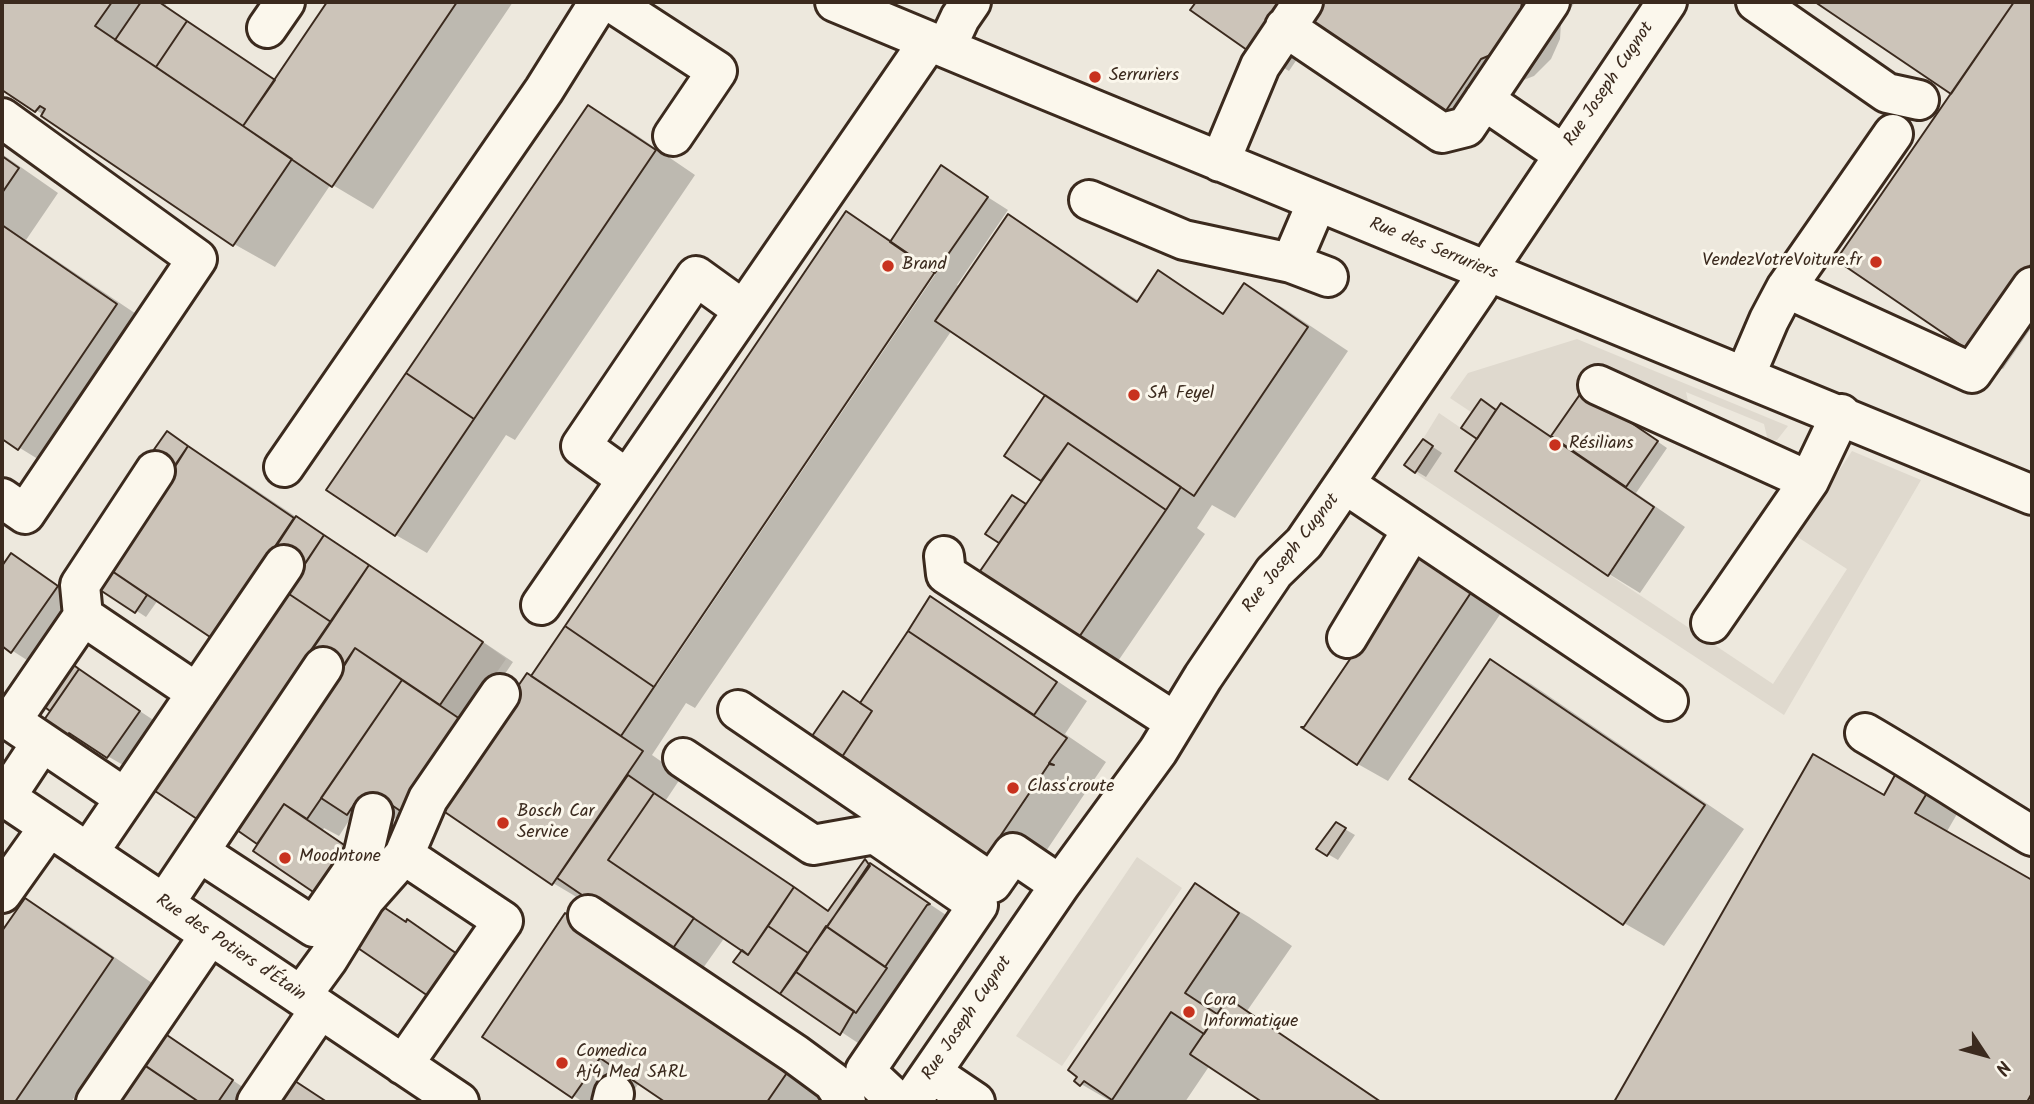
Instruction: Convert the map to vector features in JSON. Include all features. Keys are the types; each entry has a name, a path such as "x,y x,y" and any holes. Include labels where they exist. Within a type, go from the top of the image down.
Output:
{"street":[{"path":"284,467 544,90 599,2"},
{"path":"611,2 717,71 673,136"},
{"name":"Rue des Serruriers","path":"835,2 1487,272 1841,414 2032,495"},
{"path":"541,605 743,310 971,2"},
{"path":"1220,162 1259,66 1294,14 1442,133 1466,127 1550,2"},
{"name":"Rue Joseph Cugnot","path":"921,1088 1024,937 1158,751 1203,677 1274,572 1304,543 1345,484 1563,154 1668,2"},
{"path":"1756,2 1887,93 1919,100"},
{"path":"1484,100 1563,154"},
{"path":"2,118 197,259 25,514 2,498"},
{"path":"1745,376 1786,288 1893,134"},
{"path":"1089,200 1184,240 1291,263 1328,276"},
{"path":"1291,263 1317,202"},
{"path":"627,479 581,446 696,276 743,310"},
{"path":"1786,288 1972,373 2032,287"},
{"path":"1598,385 1809,481"},
{"path":"1711,623 1809,481 1841,414"},
{"path":"125,798 11,720 83,616 80,585 155,471"},
{"path":"1345,484 1668,701"},
{"path":"1347,638 1412,530"},
{"path":"944,556 946,574 1175,722"},
{"path":"88,853 284,565"},
{"path":"83,616 197,693"},
{"path":"164,904 323,667"},
{"path":"257,1102 311,1003 328,959 365,899 404,855 428,799 500,694"},
{"path":"738,710 985,894 1024,937"},
{"path":"1865,733 1939,776 1951,787 2032,836"},
{"path":"4,797 43,742"},
{"path":"683,758 813,845 875,834 985,894"},
{"name":"Rue des Potiers d'Étain","path":"4,797 459,1102"},
{"path":"199,852 314,927 363,856 373,813"},
{"path":"2,893 49,827"},
{"path":"898,1102 865,1070 1013,853 1060,886"},
{"path":"403,1065 503,922 404,855"},
{"path":"588,915 795,1054 833,1082 846,1102"},
{"path":"96,1102 210,935"},
{"path":"921,1088 975,1102"}],"shaded area":[{"path":"2,2 2032,2 2032,1102 2,1102"},
{"path":"1577,339 1788,426 1777,440 1768,441 1764,424 1686,392 1690,411 1583,390 1551,436 1501,403 1496,410 1480,399 1471,412 1450,398 1468,373"},
{"path":"1439,413 1477,439 1455,472 1773,684 1847,569 1796,536 1852,451 1921,480 1784,715 1415,473 1433,446 1423,439"},
{"path":"483,642 506,659 463,721 440,705"},
{"path":"1137,857 1182,888 1062,1066 1016,1036"}],"building":[{"path":"2,2 112,2 95,26 292,159 233,246 41,116 45,109 40,106 35,112 2,90"},
{"path":"141,2 159,2 187,21 156,67 115,40"},
{"path":"327,2 457,2 332,187 243,126"},
{"path":"1196,2 1280,2 1247,50 1190,10"},
{"path":"1320,2 1522,2 1520,15 1493,54 1481,59 1443,115 1306,22"},
{"path":"1815,2 2014,2 1951,94"},
{"path":"2014,2 2032,2 2032,263 1971,352 1836,260"},
{"path":"187,21 275,80 243,126 156,67"},
{"path":"588,105 656,150 474,419 406,373"},
{"path":"2,156 19,168 2,193"},
{"path":"941,165 988,197 935,273 890,242"},
{"path":"846,211 935,272 654,687 565,626"},
{"path":"1008,214 1137,302 1158,270 1223,314 1244,283 1308,327 1194,496 935,321"},
{"path":"2,225 117,304 18,450 2,439"},
{"path":"406,373 474,419 395,536 326,490"},
{"path":"1583,390 1658,441 1626,487 1551,436"},
{"path":"1045,395 1181,487 1166,510 1068,443 1041,481 1004,456"},
{"path":"1481,399 1496,410 1477,439 1461,428"},
{"path":"1501,403 1654,507 1608,576 1455,471"},
{"path":"167,431 188,446 171,473 148,458"},
{"path":"1423,439 1433,446 1415,473 1404,465"},
{"path":"1068,443 1166,510 1075,643 976,577"},
{"path":"188,446 294,518 213,639 106,567"},
{"path":"1012,495 1026,504 999,543 985,534"},
{"path":"296,516 324,535 303,567 275,548"},
{"path":"324,535 369,565 331,622 286,592"},
{"path":"11,553 58,586 11,653 2,646 2,566"},
{"path":"1420,556 1472,591 1357,765 1301,727 1304,727"},
{"path":"369,565 483,642 440,705 355,648 341,671 311,650"},
{"path":"106,567 147,595 135,613 94,586"},
{"path":"286,592 331,622 197,819 152,789"},
{"path":"930,596 1057,682 1034,715 908,631"},
{"path":"565,626 654,687 621,736 531,676"},
{"path":"908,631 1067,738 1049,763 1054,765 1049,764 997,841 1002,845 992,862 840,760 872,711 860,703"},
{"path":"355,648 402,680 307,819 284,804 257,844 234,828"},
{"path":"1490,659 1705,805 1623,925 1409,779"},
{"path":"71,663 79,669 50,711 42,705"},
{"path":"79,669 140,711 107,758 44,720"},
{"path":"527,673 643,751 552,885 436,806"},
{"path":"402,680 463,721 402,812 381,798 355,803 347,815 321,798"},
{"path":"843,691 872,711 840,760 810,739"},
{"path":"1813,754 1884,795 1901,764 1933,783 1915,813 2032,880 2032,1093 2027,1102 1614,1102"},
{"path":"628,775 654,793 608,860 694,918 669,954 557,878"},
{"path":"654,793 794,887 748,955 608,860"},
{"path":"284,804 353,851 322,898 253,851"},
{"path":"1336,822 1346,828 1327,856 1316,849"},
{"path":"865,859 870,866 808,953 768,926 794,887 828,911"},
{"path":"870,863 930,904 885,967 827,927"},
{"path":"1195,883 1239,913 1185,993 1217,1014 1204,1034 1171,1012 1112,1100 1084,1081 1080,1086 1074,1081 1077,1077 1068,1070"},
{"path":"25,898 113,958 15,1102 2,1102 2,931"},
{"path":"382,906 406,922 407,919 460,956 431,998 355,946"},
{"path":"565,913 791,1067 767,1102 665,1102 600,1058 572,1098 482,1037"},
{"path":"768,926 808,953 780,994 733,962 742,950 748,955"},
{"path":"826,926 887,968 856,1013 796,972"},
{"path":"796,972 854,1011 840,1035 780,994"},
{"path":"1228,998 1381,1102 1262,1102 1191,1055"},
{"path":"161,1031 233,1080 218,1102 199,1102 140,1062"},
{"path":"141,1063 199,1102 114,1102"},
{"path":"295,1081 327,1102 280,1102"}],"place":[{"name":"Serruriers","path":"1095,77"},
{"name":"VendezVotreVoiture.fr","path":"1876,262"},
{"name":"Brand","path":"888,266"},
{"name":"SA Feyel","path":"1134,395"},
{"name":"Résilians","path":"1555,445"},
{"name":"Class'croute","path":"1013,788"},
{"name":"Bosch Car Service","path":"503,823"},
{"name":"Moodntone","path":"285,858"},
{"name":"Cora Informatique","path":"1189,1012"},
{"name":"Comedica Aj4 Med SARL","path":"562,1063"}]}
